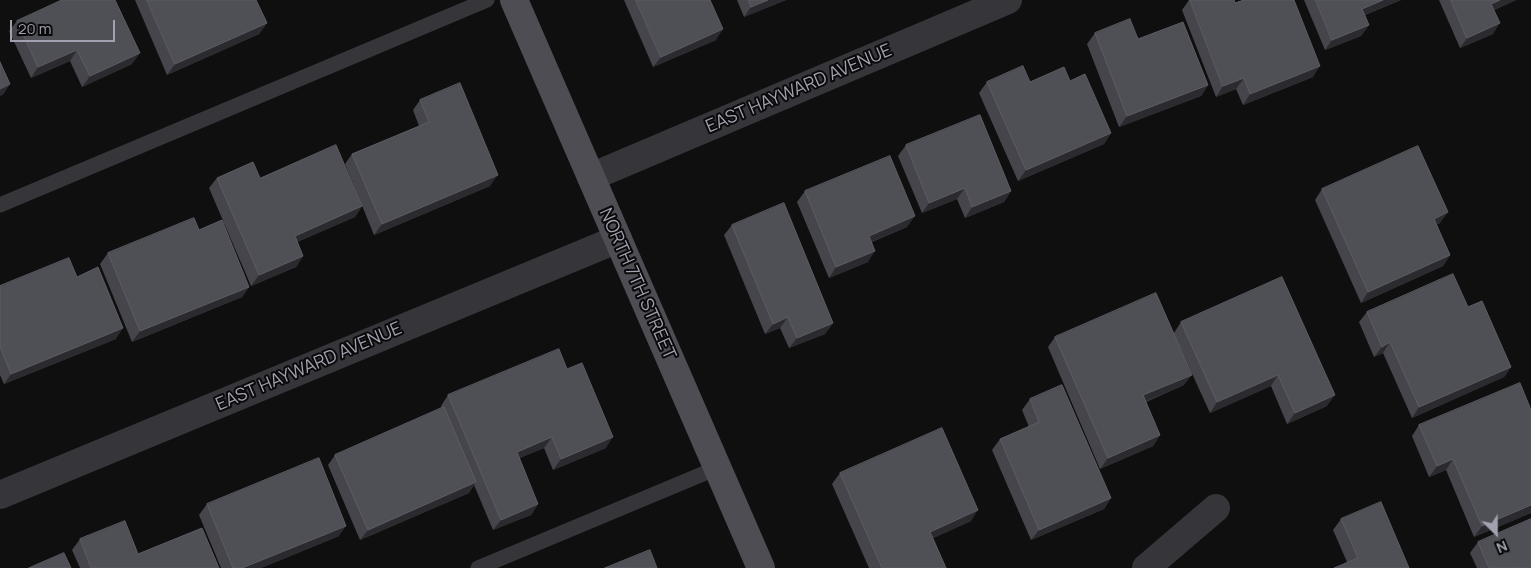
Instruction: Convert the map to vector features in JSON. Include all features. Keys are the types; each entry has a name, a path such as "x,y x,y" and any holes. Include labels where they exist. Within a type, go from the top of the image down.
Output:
{"main road":[{"name":"NORTH 7TH STREET","path":"514,0 761,568"}],"street":[{"name":"EAST HAYWARD AVENUE","path":"591,177 1008,0"},
{"name":"EAST HAYWARD AVENUE","path":"0,495 618,239"},
{"path":"1146,568 1216,508"}],"lane":[{"path":"0,205 487,0"},
{"path":"478,568 717,468"}],"building":[{"path":"62,0 115,0 140,53 90,76 77,50 38,67 17,21"},
{"path":"147,0 256,0 267,23 175,64"},
{"path":"636,0 710,0 723,29 661,57"},
{"path":"749,0 768,0 751,7"},
{"path":"1190,0 1234,0 1235,3 1244,0 1294,0 1320,66 1250,94 1244,78 1223,86"},
{"path":"1316,0 1383,0 1362,9 1369,25 1332,40"},
{"path":"1451,0 1500,0 1491,4 1500,23 1467,38"},
{"path":"1130,19 1138,39 1183,22 1208,85 1127,116 1095,33"},
{"path":"0,62 10,84 0,89"},
{"path":"1023,66 1030,82 1064,67 1070,81 1085,74 1111,133 1026,170 987,82"},
{"path":"460,83 498,175 382,224 352,154 429,122 420,100"},
{"path":"980,115 1011,191 972,207 965,188 929,203 906,145"},
{"path":"336,145 362,206 295,236 303,256 259,275 217,178 253,162 260,178"},
{"path":"1418,146 1448,212 1434,219 1450,255 1368,292 1322,189"},
{"path":"890,156 915,216 869,236 875,251 836,267 805,191"},
{"path":"784,203 833,323 797,338 788,317 773,324 732,225"},
{"path":"194,218 199,230 222,220 249,287 140,331 108,253"},
{"path":"69,258 77,277 98,267 123,328 11,374 0,346 0,286"},
{"path":"1453,274 1468,307 1482,301 1511,367 1419,407 1390,342 1382,347 1367,312"},
{"path":"1282,277 1335,395 1295,413 1278,375 1217,402 1181,322"},
{"path":"1156,293 1192,375 1143,395 1160,435 1108,458 1055,337"},
{"path":"559,349 567,369 582,363 613,437 561,459 552,437 517,452 538,504 501,520 448,395"},
{"path":"1520,383 1531,410 1531,505 1482,526 1453,459 1437,466 1419,425"},
{"path":"1062,385 1111,498 1039,530 1000,439 1039,422 1030,399"},
{"path":"444,407 476,482 368,530 335,455"},
{"path":"942,428 978,510 930,532 946,568 882,568 840,473"},
{"path":"319,458 346,526 242,568 233,568 207,504"},
{"path":"1381,502 1409,568 1334,568 1358,558 1341,519"},
{"path":"1531,519 1531,568 1489,568 1478,542"},
{"path":"125,521 138,554 202,528 219,568 91,568 80,539"},
{"path":"650,550 657,568 605,568"},
{"path":"64,553 71,568 29,568"}]}
